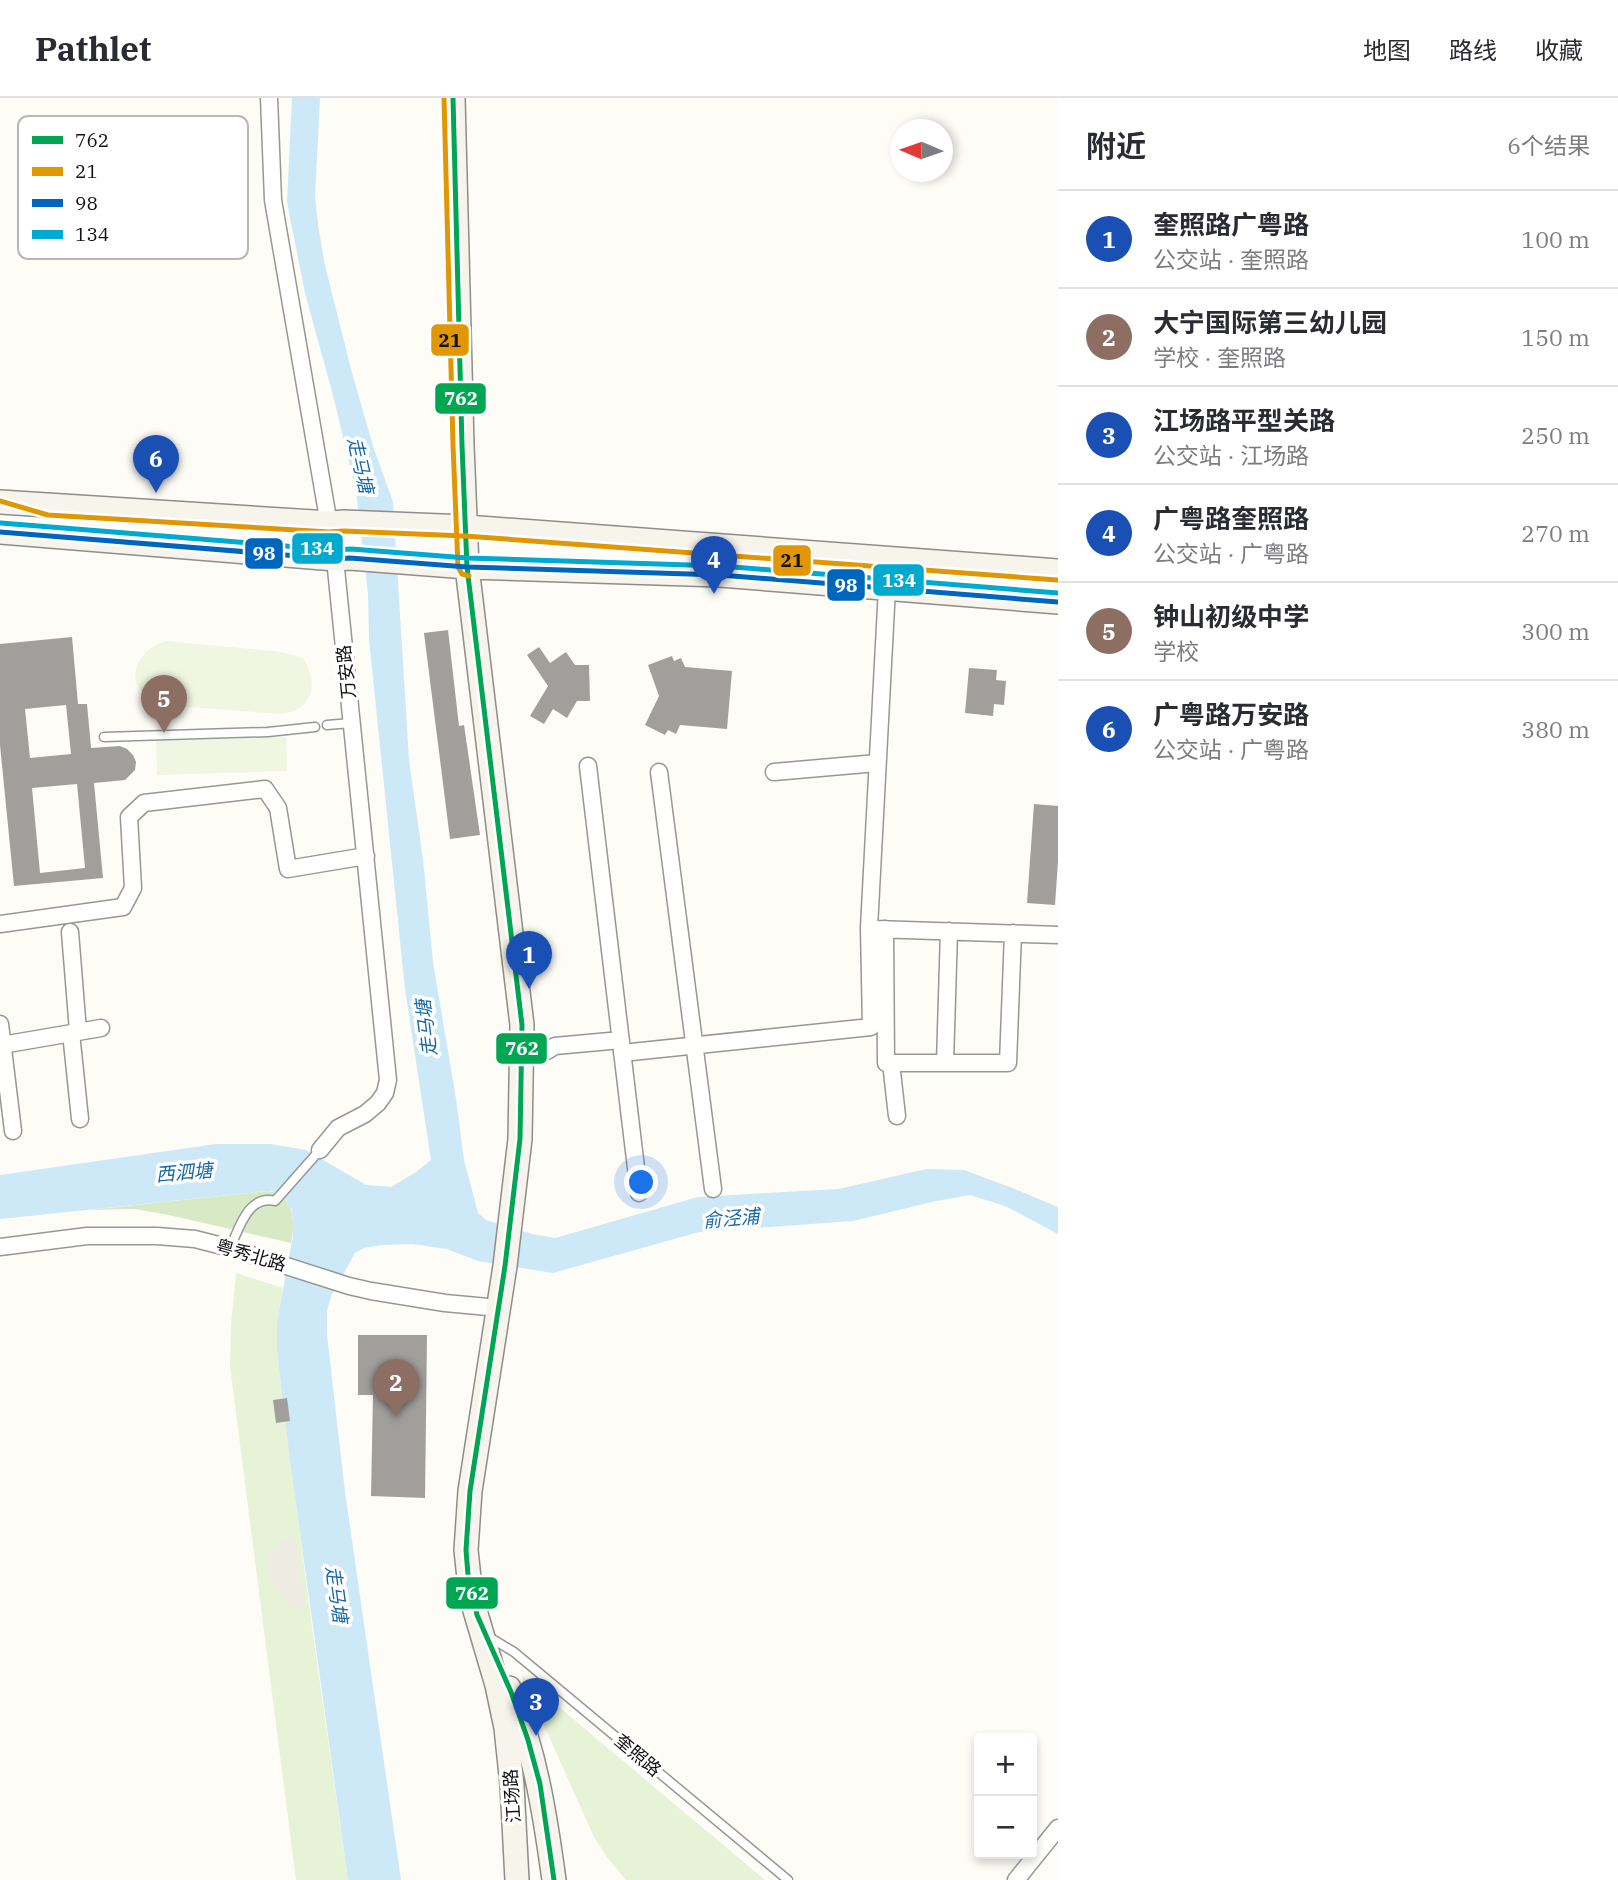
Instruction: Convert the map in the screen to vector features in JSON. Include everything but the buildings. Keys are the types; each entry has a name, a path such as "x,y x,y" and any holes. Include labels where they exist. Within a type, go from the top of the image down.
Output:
{"main road":[{"path":"453,98 467,567 522,1025 520,1139 512,1212 467,1523 468,1575 481,1625"},
{"path":"0,492 50,506"},
{"path":"0,502 466,527 1058,571"},
{"path":"0,533 467,567 720,575 1058,602"},
{"path":"0,542 48,536"},
{"name":"江场路","path":"481,1625 506,1728 517,1880"},
{"name":"江场路","path":"481,1625 511,1692 528,1740 540,1784 554,1880"}],"street":[{"name":"万安路","path":"269,98 273,200 342,559 351,723 388,1080 385,1093 378,1103 365,1114 338,1128 320,1150"},
{"path":"522,1048 547,1051 555,1046 695,1046 871,1027 877,929 877,763 887,588"},
{"path":"774,772 877,763"},
{"path":"588,766 639,1193"},
{"path":"659,772 713,1189"},
{"path":"0,924 123,907 133,888 129,817 144,803 265,789 278,808 288,869 366,856"},
{"path":"877,929 1058,934"},
{"path":"877,929 886,1063 1008,1063 1013,933"},
{"path":"945,1063 948,931"},
{"path":"70,932 80,1119"},
{"path":"0,1024 13,1131"},
{"path":"2,1045 101,1028"},
{"path":"891,1063 897,1116"},
{"name":"粤秀北路","path":"0,1247 88,1236 195,1239 349,1286 445,1303 499,1308"},
{"path":"1016,1880 1058,1828"}],"lane":[{"path":"327,725 351,723"},
{"path":"104,737 268,732 315,727"},
{"name":"万安路","path":"230,1248 247,1213 254,1205 270,1199 275,1201 320,1150"},
{"name":"奎照路","path":"481,1625 788,1880"}],"green space":[{"path":"166,641 282,652 303,658 311,677 310,694 301,707 282,714 160,705 140,691 136,672 145,654"},
{"path":"286,737 287,771 157,775 156,741"},
{"path":"267,1191 283,1197 288,1203 293,1217 291,1243 135,1209 88,1210"},
{"path":"236,1273 283,1288 277,1322 277,1351 310,1613 348,1880 296,1880 230,1366"},
{"path":"522,1676 765,1880 626,1880 594,1837"}],"shaded area":[{"path":"295,1534 305,1607 297,1609 284,1599 275,1584 270,1584 267,1551"}],"water":[{"path":"292,98 320,98 315,196 325,266 373,446 393,502 409,760 423,860 433,962 464,1160 478,1213 486,1220 555,1238 698,1197 839,1189 926,1169 964,1170 1058,1207 1058,1234 1005,1206 970,1195 853,1221 699,1232 553,1273 478,1261 447,1249 412,1244 381,1245 364,1248 355,1253 331,1296 327,1311 327,1335 345,1492 401,1880 348,1880 277,1351 277,1322 293,1236 292,1210 286,1200 277,1192 267,1191 0,1219 0,1175 216,1144 270,1144 306,1150 366,1185 391,1187 431,1160 405,989 356,492 305,293 287,202"}],"transit line":[{"name":"21","path":"444,98 458,567 462,574 469,576"},
{"name":"762","path":"453,98 467,567 522,1025 520,1139 505,1266 470,1491 466,1550 468,1575 477,1615 511,1692 540,1784 554,1880"},
{"name":"21","path":"0,501 48,515 329,532 465,536 1057,580"},
{"name":"134","path":"1,523 335,550 467,558 721,566 1058,593"},
{"name":"98","path":"0,532 335,559 467,567 720,575 1058,602"}],"place":[{"name":"广粤路万安路","path":"156,493"},
{"name":"广粤路奎照路","path":"714,594"},
{"name":"钟山初级中学","path":"164,733"},
{"name":"奎照路广粤路","path":"529,989"},
{"name":"大宁国际第三幼儿园","path":"396,1417"},
{"name":"江场路平型关路","path":"536,1736"}],"water label":[{"name":"走马塘","path":"361,465"},
{"name":"走马塘","path":"426,1028"},
{"name":"西泗塘","path":"184,1172"},
{"name":"俞泾浦","path":"731,1218"},
{"name":"走马塘","path":"337,1594"}]}
